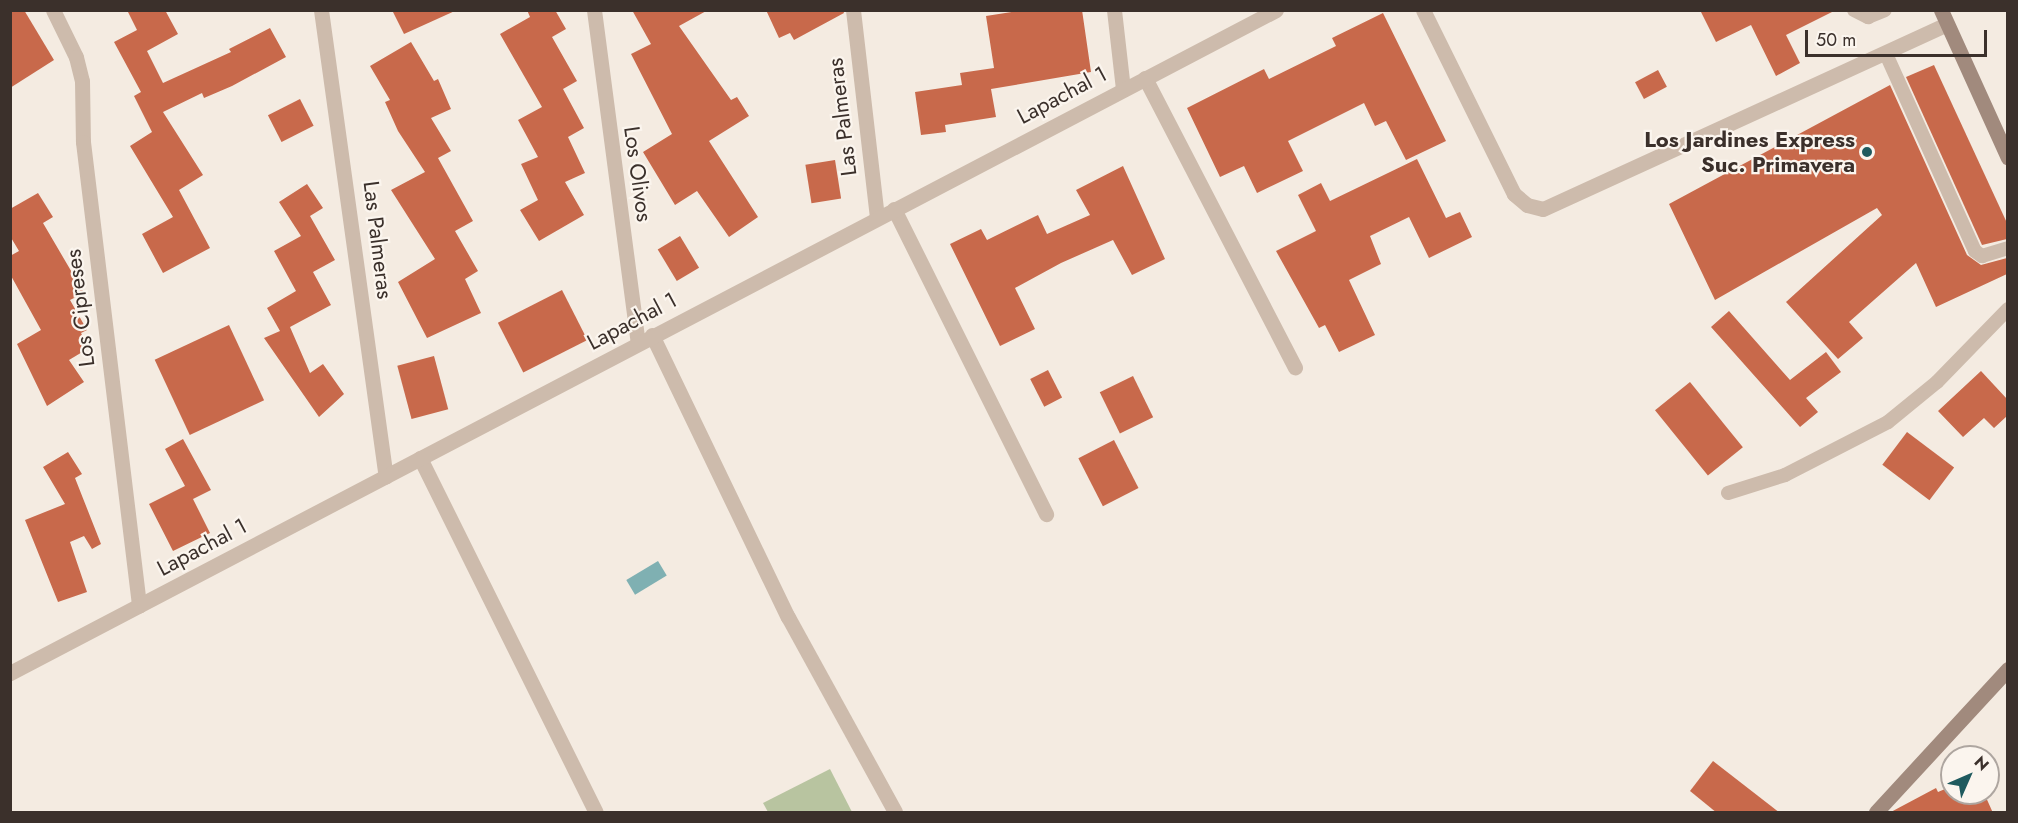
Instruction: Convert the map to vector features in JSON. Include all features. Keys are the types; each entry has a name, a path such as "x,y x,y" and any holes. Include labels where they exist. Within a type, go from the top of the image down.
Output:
{"street":[{"name":"Los Cipreses","path":"53,10 82,81 83,142 139,606"},
{"name":"Las Palmeras","path":"321,10 386,476"},
{"name":"Los Olivos","path":"594,10 638,343"},
{"name":"Las Palmeras","path":"853,10 876,218"},
{"path":"1114,10 1122,89"},
{"name":"Lapachal 1","path":"10,673 1276,10"},
{"path":"1423,10 1514,194 1536,208 1886,54 1944,17 2007,158"},
{"path":"1145,78 1295,367"},
{"path":"894,209 1046,514"},
{"path":"652,335 788,617 895,813"},
{"path":"420,458 596,813"},
{"path":"1876,813 2007,669"}],"lane":[{"path":"1854,10 1868,17 1885,10"},
{"path":"1886,54 1976,251 1982,256 2007,248"},
{"path":"1728,493 1785,475 1888,422 1937,382 2007,309"}],"green space":[{"path":"830,769 852,812 768,812 763,803"}],"water":[{"path":"658,561 667,576 635,595 626,580"}],"building":[{"path":"10,10 24,10 54,60 10,88"},
{"path":"127,10 165,10 178,34 147,51 163,83 231,52 229,49 270,28 286,57 232,86 204,98 202,93 163,112 203,175 179,190 210,248 163,273 142,234 173,217 130,146 152,132 134,96 141,92 114,42 137,30"},
{"path":"392,10 457,10 404,34"},
{"path":"527,10 555,10 566,29 552,37 577,81 563,89 584,128 568,137 585,173 565,182 584,215 539,241 520,210 538,200 521,164 538,157 518,120 542,107 500,34 530,17"},
{"path":"632,10 708,10 679,26 731,100 737,97 749,116 709,141 758,217 729,237 697,191 675,205 643,152 672,134 631,54 651,44"},
{"path":"766,10 843,10 844,13 794,40 790,33 779,38"},
{"path":"1025,10 1082,10 1091,72 991,89 996,117 945,125 946,132 921,135 915,92 962,85 960,73 994,68 986,16"},
{"path":"1700,10 1836,10 1786,35 1800,63 1776,76 1751,25 1716,42"},
{"path":"1383,13 1446,141 1406,160 1386,121 1375,126 1364,103 1288,141 1303,171 1257,193 1244,166 1220,177 1187,108 1264,69 1269,79 1336,46 1332,38"},
{"path":"411,42 434,81 438,79 451,109 431,118 451,151 438,158 473,221 455,231 478,271 465,279 481,313 427,338 398,282 435,259 391,190 425,172 398,131 385,102 390,100 370,66"},
{"path":"1934,65 2007,223 2007,239 1982,245 1906,77"},
{"path":"1658,70 1667,87 1644,99 1635,82"},
{"path":"1890,85 1967,255 1981,265 2007,258 2007,274 1936,307 1916,263 1849,322 1863,338 1838,359 1786,302 1882,215 1877,208 1715,300 1669,204"},
{"path":"300,99 314,126 282,142 268,115"},
{"path":"1417,159 1446,218 1460,212 1472,237 1429,258 1409,217 1370,236 1381,264 1349,280 1375,335 1339,352 1325,325 1319,328 1276,251 1316,231 1298,195 1321,183 1330,201"},
{"path":"835,160 841,199 811,203 805,165"},
{"path":"1123,166 1165,259 1132,275 1113,240 1061,263 1015,288 1035,329 1000,346 950,244 981,229 987,240 1038,215 1047,234 1090,215 1076,190"},
{"path":"307,184 323,208 310,216 335,260 313,272 331,305 290,327 310,373 323,364 344,394 319,417 264,338 280,331 267,308 296,291 274,251 301,236 279,202"},
{"path":"38,193 53,217 43,223 84,293 70,300 87,330 81,333 89,348 69,360 84,382 47,406 17,344 41,330 10,274 10,256 19,251 10,236 10,209"},
{"path":"680,236 699,268 677,281 658,249"},
{"path":"562,290 587,340 523,373 498,323"},
{"path":"1729,311 1790,380 1826,352 1841,372 1806,398 1818,412 1800,427 1711,327"},
{"path":"229,325 264,400 190,435 155,360"},
{"path":"434,356 448,409 412,419 397,366"},
{"path":"1048,370 1062,398 1044,407 1030,379"},
{"path":"1981,371 2007,399 2007,416 1994,428 1984,418 1963,437 1938,411"},
{"path":"1133,376 1153,417 1120,434 1100,392"},
{"path":"1690,382 1743,447 1708,476 1655,410"},
{"path":"1907,432 1954,468 1929,500 1882,465"},
{"path":"183,439 211,490 193,499 210,533 173,551 149,504 185,486 165,449"},
{"path":"1114,440 1139,488 1103,506 1078,458"},
{"path":"68,452 82,474 75,478 101,544 92,549 84,536 70,542 87,592 58,602 25,520 65,504 43,467"},
{"path":"1713,761 1780,813 1717,813 1690,791"},
{"path":"1936,788 1938,792 1940,791 1940,805 1989,805 1993,813 1889,813"}],"place":[{"name":"Los Jardines Express Suc. Primavera","path":"1867,152"}]}
